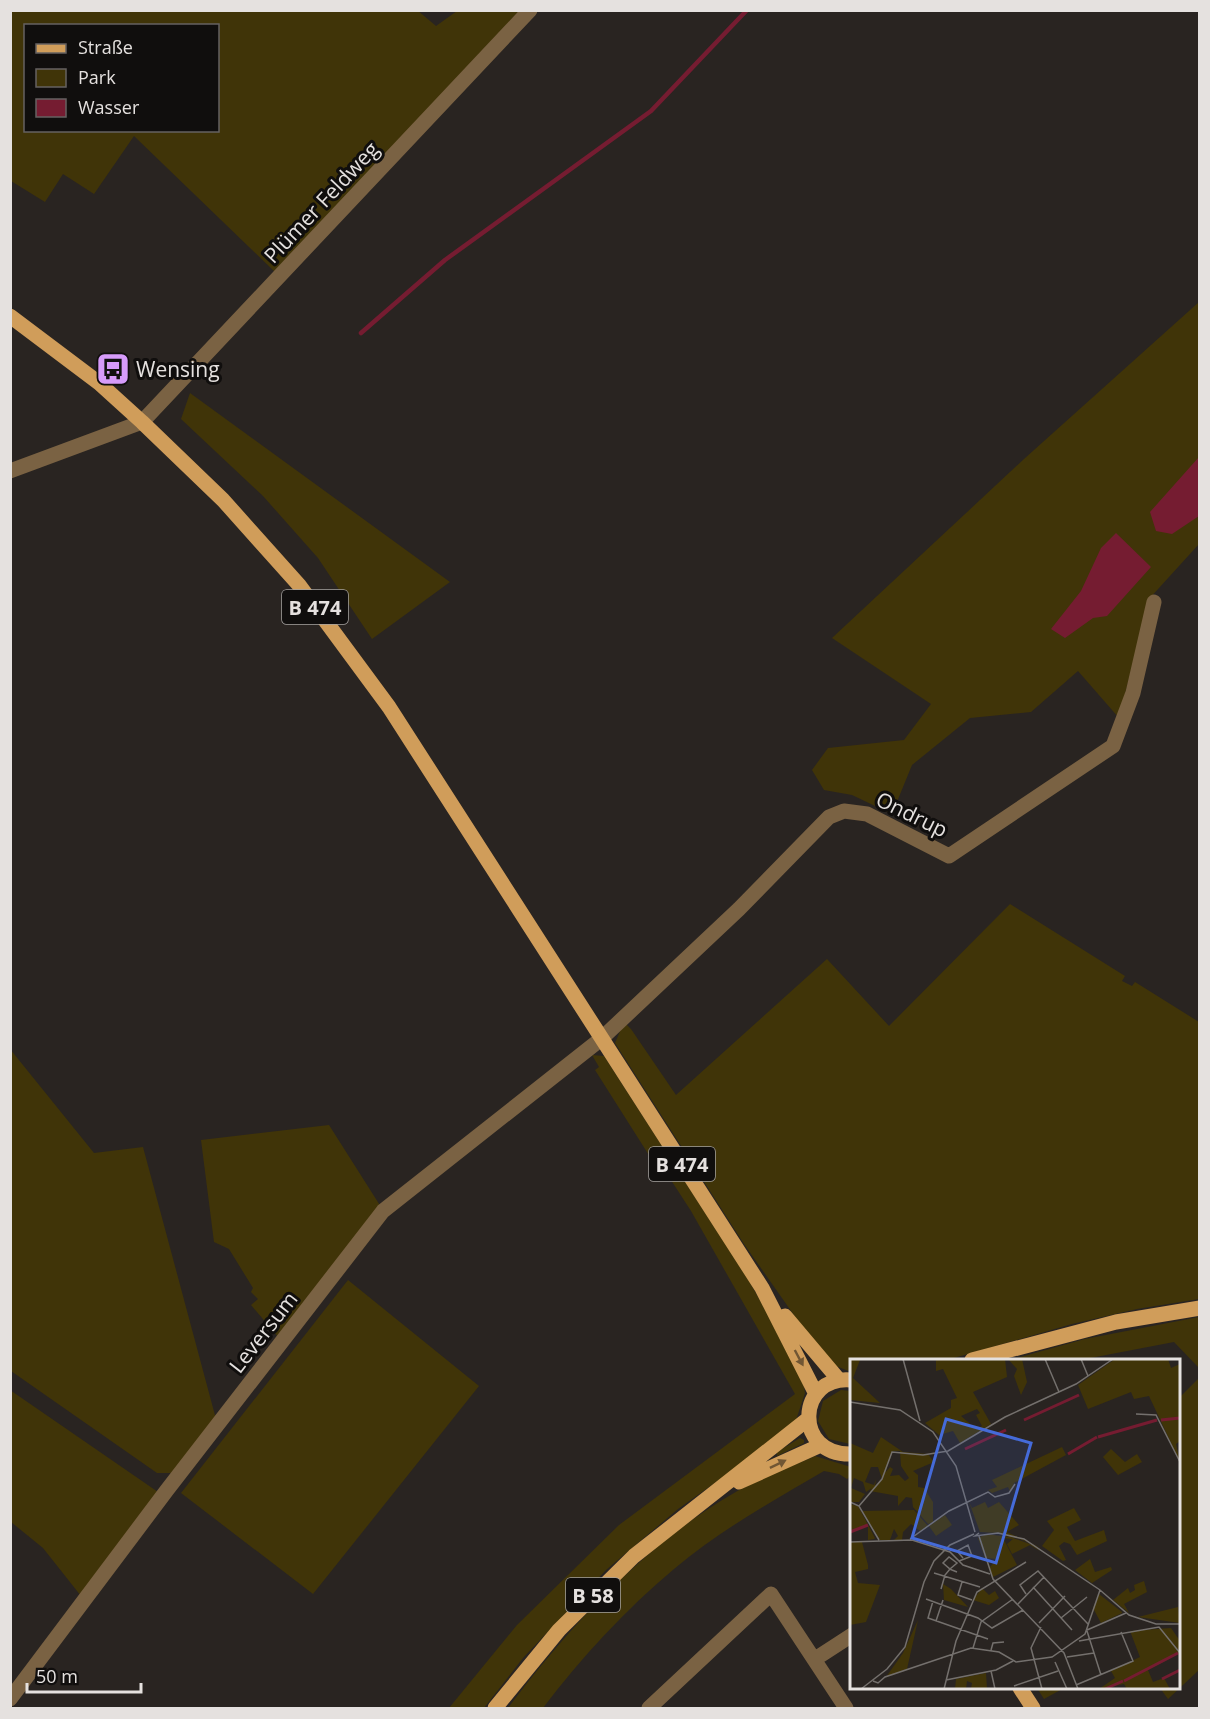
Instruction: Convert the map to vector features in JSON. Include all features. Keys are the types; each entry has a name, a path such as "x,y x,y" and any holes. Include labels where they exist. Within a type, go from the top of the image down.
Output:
{"main road":[{"name":"B 474","path":"10,316 99,383 142,422 224,500 306,594 389,707 762,1288 816,1394"},
{"name":"B 474","path":"762,1288 845,1380"},
{"path":"978,1359 1116,1322 1200,1308"},
{"path":"845,1380 826,1385 816,1394 811,1401 808,1419 812,1434 820,1445 840,1454 850,1455"},
{"name":"B 58","path":"495,1708 559,1630 634,1556 808,1419"},
{"name":"B 58","path":"706,1498 820,1445"},
{"path":"1021,1689 1033,1708"}],"street":[{"name":"Plümer Feldweg","path":"142,422 530,10"},
{"path":"10,471 142,422"},
{"name":"Ondrup","path":"601,1040 739,909 829,817 844,811 867,814 949,856 1113,746 1132,693 1154,602"},
{"name":"Leversum","path":"10,1699 174,1481 383,1211 601,1040"},
{"path":"649,1708 771,1594 846,1708"},
{"path":"815,1659 850,1636"}],"green space":[{"path":"417,10 436,26 457,11 519,11 275,272 134,136 94,194 63,174 45,202 11,181 11,11"},
{"path":"1199,302 1199,544 1149,599 1119,718 1078,671 1031,712 970,718 912,765 892,814 852,795 824,790 812,770 828,748 904,740 931,704 832,638 1024,459"},
{"path":"190,393 450,582 372,639 318,558 263,496 181,419"},
{"path":"1010,904 1125,976 1122,981 1132,986 1135,982 1199,1022 1199,1299 1137,1309 1072,1324 950,1359 850,1359 850,1372 836,1366 822,1355 744,1244 615,1043 624,1022 676,1095 827,959 889,1026"},
{"path":"10,1049 94,1153 143,1147 216,1419 174,1473 157,1473 11,1371"},
{"path":"592,1055 604,1056 748,1279 802,1376 805,1393 796,1420 781,1436 678,1509 606,1570 523,1658 484,1708 449,1708 517,1625 619,1525 795,1394 691,1211 669,1177 652,1160 595,1070 599,1067"},
{"path":"329,1125 381,1207 279,1338 251,1305 258,1299 251,1292 253,1288 229,1249 214,1242 201,1140"},
{"path":"348,1280 479,1386 313,1594 181,1493"},
{"path":"1199,1317 1199,1368 1174,1342 1085,1359 1014,1359 1085,1339"},
{"path":"1199,1378 1199,1670 1180,1688 1180,1397"},
{"path":"10,1390 158,1492 81,1596 43,1548 11,1522"},
{"path":"841,1390 850,1391 850,1444 829,1439 818,1421 823,1401"},
{"path":"800,1438 804,1440 804,1443 777,1456 777,1452"},
{"path":"815,1456 850,1467 850,1477 847,1479 839,1474 824,1471 728,1529 692,1555 656,1584 621,1617 543,1708 508,1708 561,1642 621,1579 687,1524 760,1479"},
{"path":"1038,1689 1062,1689 1044,1699"},
{"path":"1161,1689 1179,1689 1168,1699"}],"water":[{"path":"1199,457 1199,516 1172,534 1156,531 1150,512"},
{"path":"1116,533 1151,567 1107,616 1093,618 1065,638 1051,629 1081,591 1101,548"}],"waterway":[{"path":"361,333 445,260 651,111 747,10"}],"place":[{"name":"Wensing","path":"113,369"}]}
